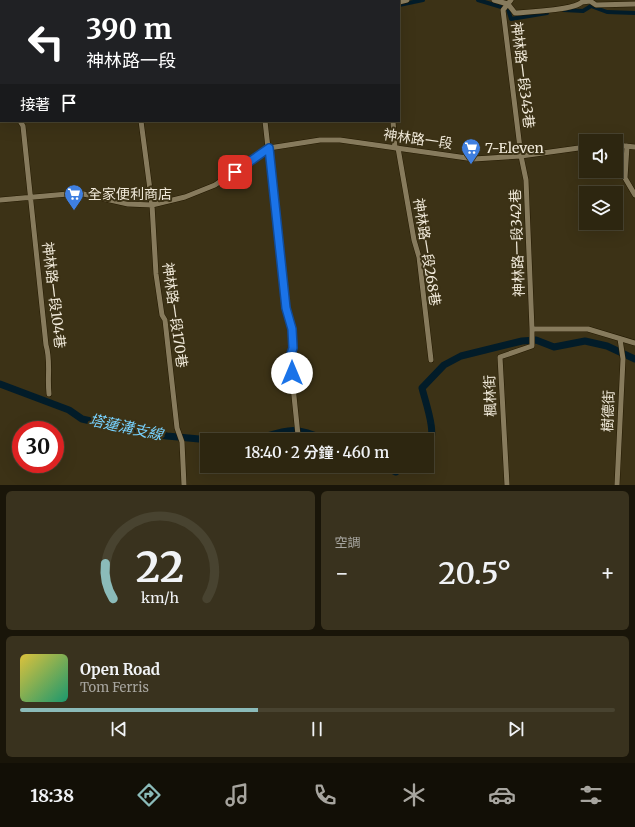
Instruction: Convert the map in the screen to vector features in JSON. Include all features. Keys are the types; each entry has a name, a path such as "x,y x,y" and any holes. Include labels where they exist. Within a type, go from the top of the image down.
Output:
{"street":[{"path":"494,0 509,2 515,13 555,9 579,5 582,2 590,1 596,5 635,4"},
{"name":"神林路一段343巷","path":"509,2 503,10 521,156"},
{"name":"神林路一段104巷","path":"21,122 24,126 30,198 46,345 50,356 47,377 49,394"},
{"name":"神林路一段170巷","path":"141,122 152,205 156,274 162,315 165,320 177,428 182,442 184,485"},
{"path":"265,122 286,308 292,329 293,348 290,357 298,433"},
{"name":"神林路一段268巷","path":"393,122 396,148 418,257 431,360"},
{"name":"神林路一段","path":"0,200 79,193 128,204 152,205 185,197 215,185 269,148 320,140 340,140 474,159 521,156 579,148"},
{"path":"623,146 635,147"},
{"path":"627,146 625,178 635,195"},
{"name":"神林路一段342巷","path":"521,156 526,180 532,329"},
{"path":"532,329 588,329 635,343"},
{"name":"楓林街","path":"507,485 500,357 532,346 532,329"},
{"name":"樹德街","path":"617,485 623,359 620,339"}],"waterway":[{"path":"400,5 423,0"},
{"path":"478,0 508,9 511,19 547,13"},
{"path":"564,10 583,11 591,6 607,12 635,13"},
{"name":"塔蓮溝支線","path":"432,433 430,419 422,388 444,365 461,356 522,341 536,340 554,347 585,341 607,346 635,359"},
{"name":"塔蓮溝支線","path":"0,384 69,410 82,419 167,436 200,439"},
{"name":"塔蓮溝支線","path":"279,433 290,431 308,433"}],"place":[{"name":"7-Eleven","path":"471,165"},
{"name":"全家便利商店","path":"74,211"}],"route":[{"path":"235,172 269,148 272,190 286,308 292,329 293,348 290,357 292,373"}]}
